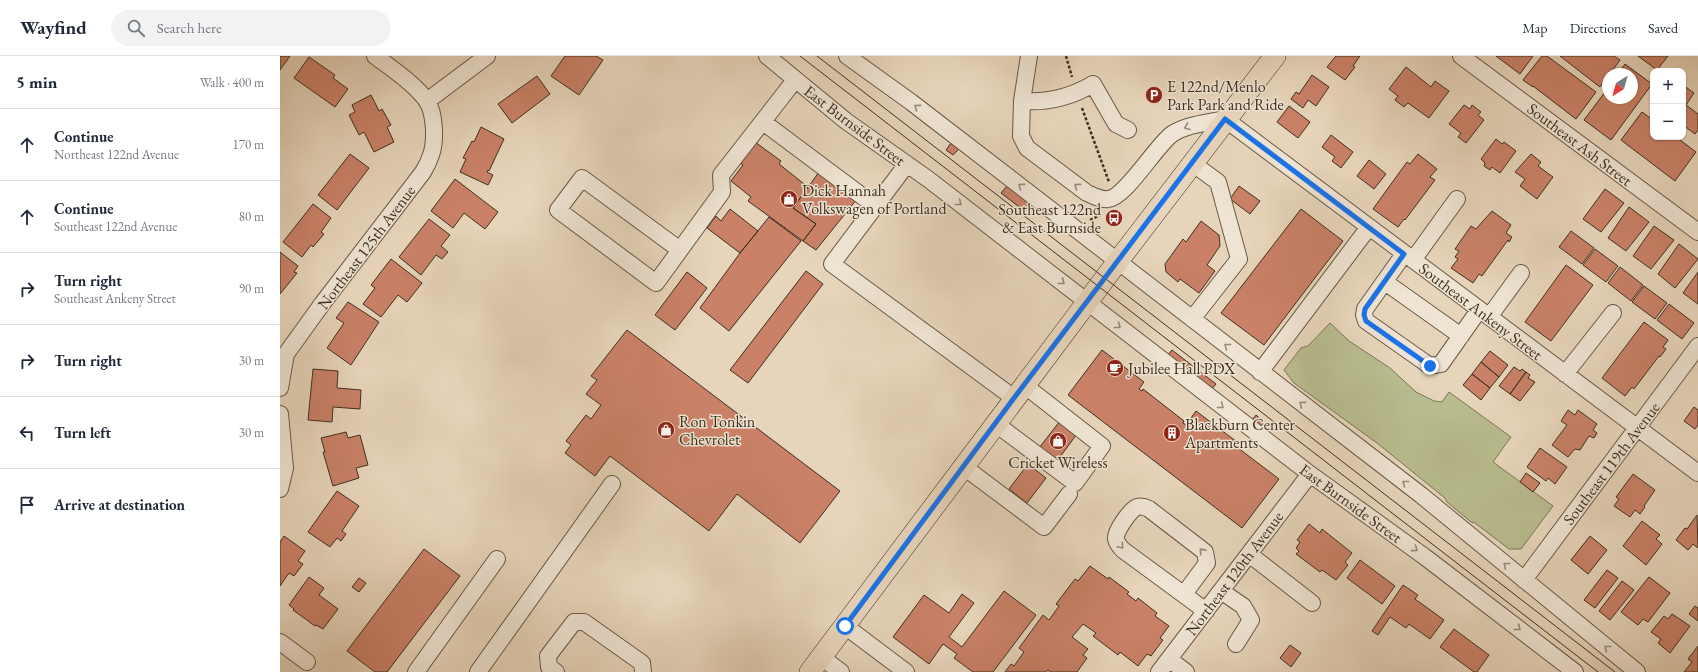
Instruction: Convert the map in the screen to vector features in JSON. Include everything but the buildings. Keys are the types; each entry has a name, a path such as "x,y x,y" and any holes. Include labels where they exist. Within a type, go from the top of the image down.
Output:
{"main road":[{"path":"816,664 1225,119 1275,56"}],"street":[{"path":"375,56 404,78 427,101 487,56"},
{"name":"East Burnside Street","path":"767,56 846,121 907,164 1310,474 1425,557 1575,672"},
{"path":"847,56 911,102 1421,495 1637,672"},
{"path":"1028,56 1022,101 1021,136 1027,148 1088,194 1098,198 1109,199 1119,196 1157,148 1173,134 1189,126 1225,119"},
{"name":"Southeast Ash Street","path":"1462,56 1698,232"},
{"path":"680,250 582,178 558,210 656,283 680,250 722,192 720,175 795,80"},
{"path":"1022,101 1051,101 1077,93 1093,84 1116,124 1128,130"},
{"name":"Northeast 125th Avenue","path":"280,388 286,354 322,304 423,172 431,156 435,137 427,101"},
{"name":"Southeast Ankeny Street","path":"1225,119 1698,473"},
{"path":"763,122 874,206"},
{"path":"1192,163 1218,182 1239,259 1192,319"},
{"path":"907,164 832,264 1019,392 1102,446 1074,483 996,424"},
{"path":"1457,199 1408,257 1384,282 1365,309 1364,315 1366,321 1430,366 1441,364 1460,336 1484,313 1521,273"},
{"path":"1260,372 1369,227"},
{"path":"1384,282 1460,336"},
{"path":"1565,374 1613,313"},
{"name":"Southeast 119th Avenue","path":"1524,580 1698,346"},
{"path":"280,414 285,468 280,489"},
{"path":"964,467 1044,527 1069,494"},
{"name":"Northeast 120th Avenue","path":"1159,672 1310,474"},
{"path":"478,672 612,484"},
{"path":"1184,594 1207,563 1205,552 1149,509 1143,506 1132,510 1116,533 1118,545 1184,594 1206,610"},
{"path":"1249,554 1312,603"},
{"path":"416,672 497,559"},
{"path":"1221,591 1243,606 1251,620 1236,644"},
{"path":"556,672 549,667 548,656 574,622 584,622 642,663 643,672"},
{"path":"845,626 906,672"},
{"path":"280,642 307,662"},
{"path":"1169,659 1186,672"},
{"path":"816,664 841,672"}],"path":[{"path":"1066,56 1077,93 1117,207 1090,221"}],"green space":[{"path":"1330,323 1349,341 1390,368 1416,392 1434,401 1442,402 1449,392 1511,437 1493,462 1553,506 1521,549 1509,549 1475,523 1471,522 1447,502 1445,498 1377,443 1294,383 1284,370 1301,348 1308,346"}],"tram line":[{"path":"800,56 1598,672"},
{"path":"817,56 1615,672"}],"place":[{"name":"E 122nd/Menlo Park Park and Ride","path":"1154,95"},
{"name":"Dick Hannah Volkswagen of Portland","path":"789,199"},
{"name":"Southeast 122nd & East Burnside","path":"1114,218"},
{"name":"Jubilee Hall PDX","path":"1115,368"},
{"name":"Ron Tonkin Chevrolet","path":"666,430"},
{"name":"Blackburn Center Apartments","path":"1172,433"},
{"name":"Cricket Wireless","path":"1058,441"}],"route":[{"path":"845,626 918,530 1014,398 1225,119 1404,254 1365,309 1364,315 1366,321 1430,366"}]}
